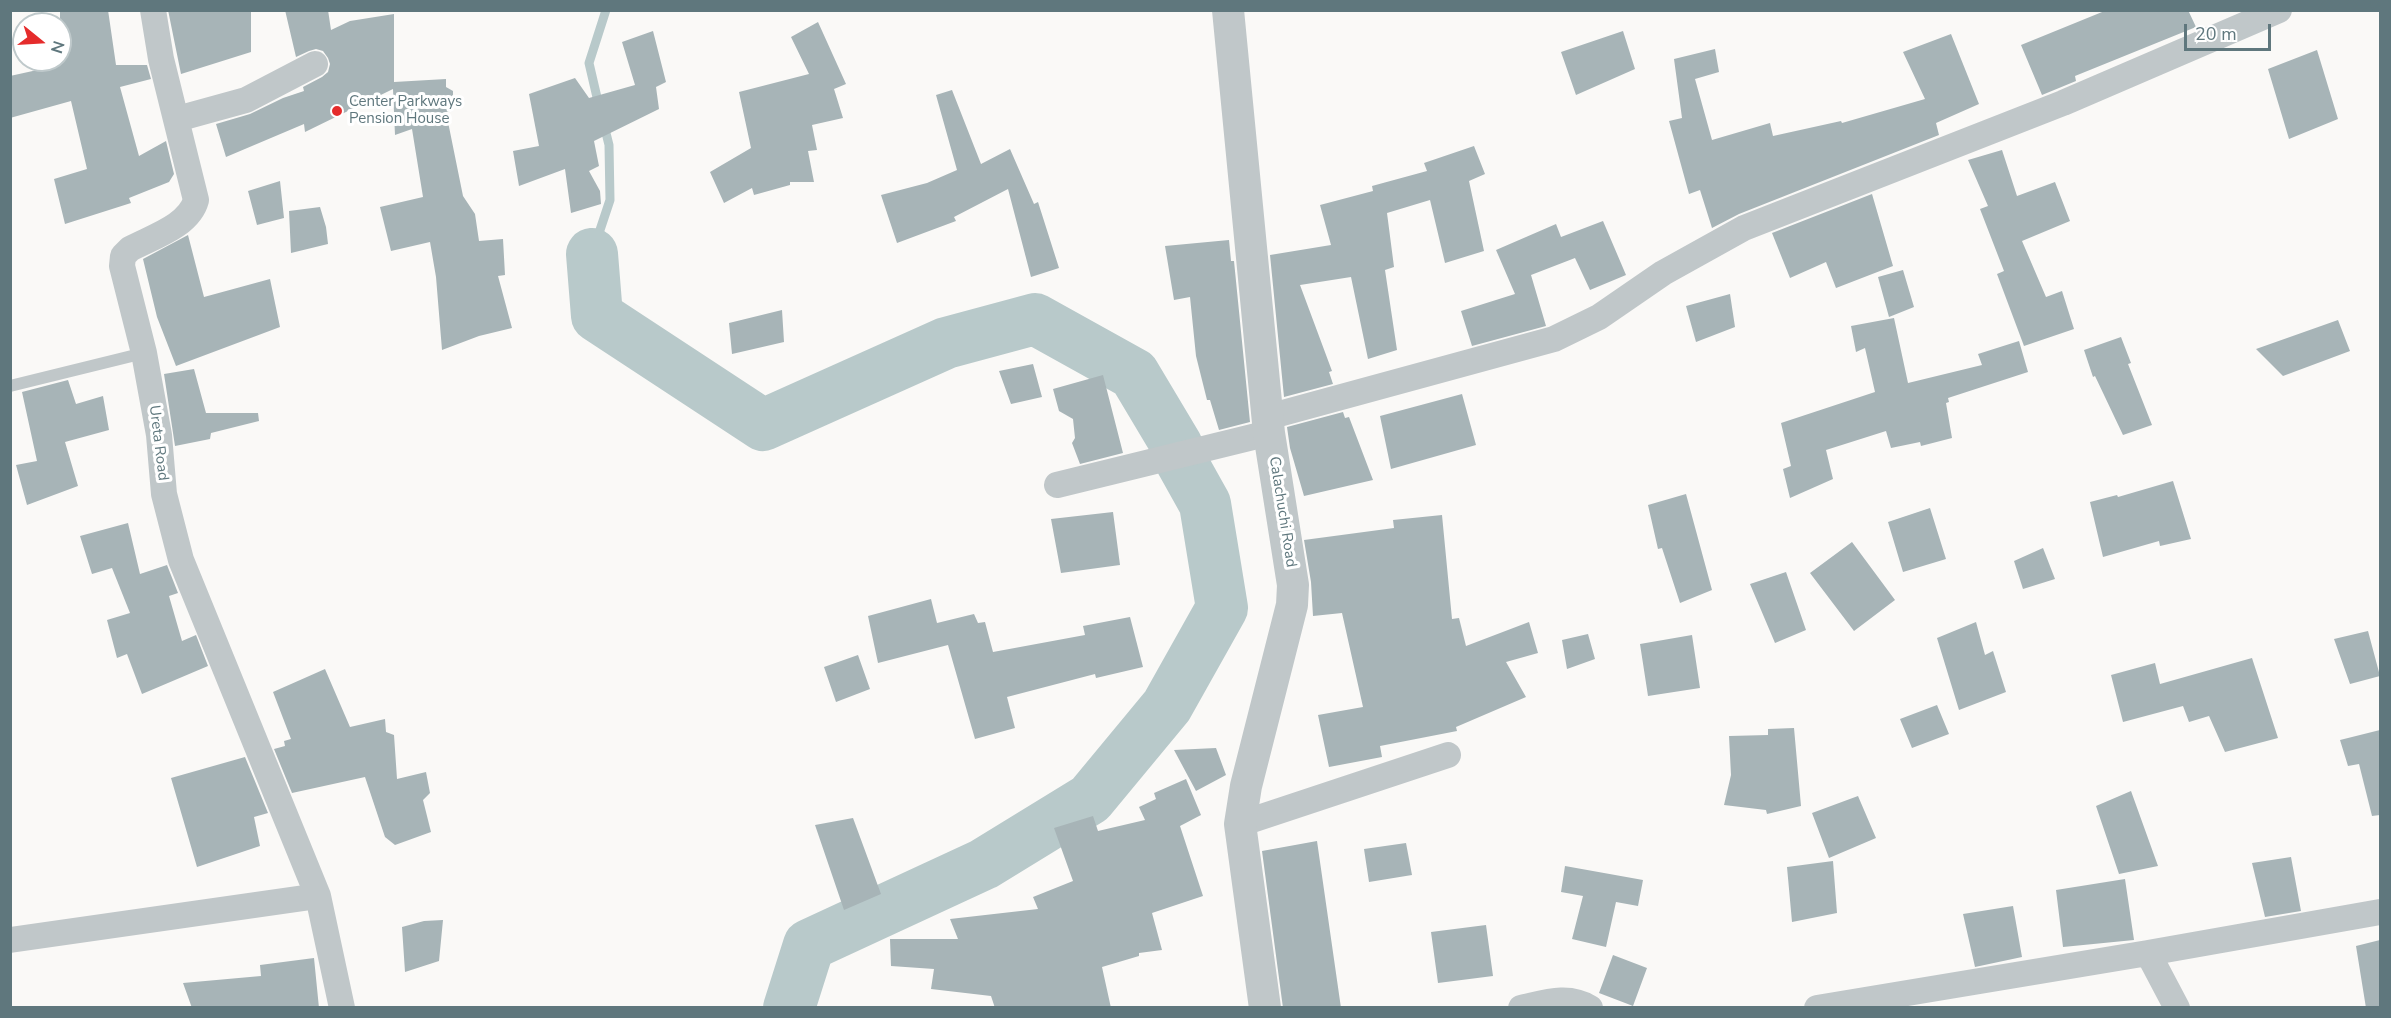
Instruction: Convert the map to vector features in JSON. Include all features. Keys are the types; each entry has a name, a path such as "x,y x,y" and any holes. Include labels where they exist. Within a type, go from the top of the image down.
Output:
{"street":[{"name":"Ureta Road","path":"153,10 161,59 196,200 194,210 186,218 123,255 122,266 144,353 159,435 164,494 181,560 318,896 342,1008"},
{"name":"Calachuchi Road","path":"1228,10 1269,425 1293,585 1292,605 1246,786 1240,824 1265,1008"},
{"path":"1057,485 1269,425 1554,339 1599,316 1663,273 1744,228 2063,103 2279,10"},
{"path":"177,119 246,99 315,64"},
{"path":"1240,824 1448,755"},
{"path":"10,940 318,896"},
{"path":"1817,1008 2380,912"},
{"path":"2148,953 2176,1008"},
{"path":"1521,1008 1570,999 1582,1002 1590,1008"}],"lane":[{"path":"10,386 144,353"}],"building":[{"path":"60,10 108,10 116,65 147,65 151,79 120,87 139,156 166,141 174,174 169,182 129,198 131,203 65,224 54,179 87,169 71,101 10,118 10,76 28,72 72,72 72,12 60,12"},
{"path":"168,10 251,10 251,52 181,74"},
{"path":"285,10 328,10 331,30 350,21 394,14 394,82 446,79 446,87 453,91 453,111 446,112 463,196 475,214 479,241 503,239 505,275 498,276 512,328 479,336 442,350 436,277 430,242 391,251 380,207 423,197 412,129 395,135 393,89 305,132 304,124 226,157 216,124 250,114 304,91 303,87 328,72 330,64 323,51 316,49 296,57"},
{"path":"2107,10 2188,10 2196,27 2075,76 2076,81 2042,95 2021,45"},
{"path":"818,22 846,84 834,89 843,118 812,125 817,150 808,151 814,182 790,182 790,185 754,195 752,188 724,203 710,172 751,148 739,92 809,74 791,37"},
{"path":"653,31 666,82 656,87 659,109 594,141 599,166 589,171 600,191 601,204 571,213 565,169 519,186 513,151 539,146 529,94 575,78 589,98 635,85 622,42"},
{"path":"1623,31 1635,69 1576,95 1561,52"},
{"path":"1951,34 1979,104 1936,123 1939,135 1739,214 1712,228 1700,190 1689,194 1669,121 1682,118 1674,59 1715,49 1719,72 1695,79 1712,140 1770,123 1773,136 1841,121 1842,123 1925,99 1903,52"},
{"path":"2317,50 2338,119 2289,139 2268,69"},
{"path":"952,90 981,164 1010,149 1034,204 1038,202 1059,268 1031,277 1008,189 954,217 956,221 897,243 881,195 927,183 957,170 936,95"},
{"path":"1474,146 1485,174 1469,181 1484,251 1445,263 1430,200 1387,213 1394,267 1385,270 1397,350 1368,359 1351,277 1300,285 1332,371 1329,372 1333,384 1284,397 1270,255 1331,245 1320,205 1373,191 1372,186 1427,171 1424,163"},
{"path":"2002,150 2017,196 2055,182 2070,221 2022,241 2046,297 2062,291 2074,329 2024,346 1997,274 2004,271 1980,209 1988,206 1968,160"},
{"path":"280,181 284,218 257,225 248,191"},
{"path":"1872,194 1893,266 1836,288 1826,262 1790,278 1772,233"},
{"path":"320,207 328,244 291,253 289,211"},
{"path":"1603,221 1626,275 1590,290 1575,258 1531,275 1546,326 1472,346 1461,311 1515,294 1496,250 1556,224 1561,237"},
{"path":"188,235 204,297 270,279 280,327 176,366 157,317 143,259"},
{"path":"1229,240 1231,261 1234,261 1250,422 1219,430 1210,400 1207,400 1196,356 1190,297 1174,300 1165,246"},
{"path":"1903,270 1914,307 1889,317 1878,277"},
{"path":"1730,294 1735,327 1696,342 1686,306"},
{"path":"782,310 784,342 732,354 729,323"},
{"path":"1894,318 1908,383 1982,365 1978,354 2019,341 2028,372 1948,398 1949,402 1946,403 1952,438 1921,446 1920,442 1891,448 1886,431 1826,450 1833,479 1790,498 1783,469 1791,466 1781,423 1875,392 1865,348 1856,352 1851,326"},
{"path":"2338,320 2350,351 2283,376 2256,349"},
{"path":"2121,337 2131,363 2128,364 2152,425 2123,435 2095,376 2093,377 2084,350"},
{"path":"1033,364 1042,397 1011,404 999,371"},
{"path":"194,369 206,413 258,413 259,421 211,433 210,439 175,446 164,374"},
{"path":"1103,375 1123,453 1080,464 1072,443 1075,438 1073,419 1059,411 1053,389"},
{"path":"68,380 76,404 103,396 109,430 65,442 78,486 27,505 16,465 37,461 22,392"},
{"path":"1462,394 1476,445 1391,469 1380,416"},
{"path":"1343,412 1345,418 1349,417 1373,480 1304,496 1290,448 1287,427"},
{"path":"2173,481 2191,539 2160,546 2159,541 2103,557 2090,502 2117,495 2118,497"},
{"path":"1686,494 1712,590 1680,603 1662,548 1658,549 1648,505"},
{"path":"1930,508 1946,559 1903,572 1888,522"},
{"path":"1113,512 1120,565 1061,573 1051,519"},
{"path":"1442,515 1452,619 1459,618 1466,646 1529,622 1538,653 1506,662 1526,697 1456,727 1457,731 1380,746 1382,757 1329,767 1318,715 1363,707 1342,613 1313,616 1311,582 1304,540 1394,528 1393,520"},
{"path":"128,523 140,574 167,565 178,593 169,596 182,641 196,635 208,666 142,694 127,654 117,658 107,620 130,613 112,568 92,574 80,536"},
{"path":"1852,542 1895,600 1854,631 1810,573"},
{"path":"2043,548 2055,579 2023,589 2014,561"},
{"path":"1786,572 1806,630 1775,643 1750,584"},
{"path":"931,599 937,623 974,614 978,623 985,622 993,652 1085,635 1083,626 1130,617 1143,667 1096,678 1095,674 1007,697 1015,728 975,739 948,645 878,663 868,616"},
{"path":"1976,622 1985,655 1993,651 2006,692 1959,710 1937,638"},
{"path":"2368,631 2380,676 2350,684 2334,639"},
{"path":"1588,634 1595,659 1567,669 1562,640"},
{"path":"1692,635 1700,688 1648,696 1640,644"},
{"path":"858,655 870,689 836,702 824,667"},
{"path":"2252,658 2278,738 2225,752 2209,716 2189,722 2183,706 2123,722 2111,675 2155,663 2160,684"},
{"path":"325,669 350,727 385,719 386,732 394,735 397,779 426,772 430,793 423,800 431,832 395,845 385,837 365,777 292,793 274,749 285,746 284,741 291,739 273,692"},
{"path":"1937,705 1949,734 1912,748 1900,719"},
{"path":"1794,728 1801,806 1767,814 1766,810 1724,805 1731,775 1729,736 1768,735 1768,729"},
{"path":"2380,730 2380,815 2372,816 2359,764 2348,766 2340,740"},
{"path":"1216,748 1226,775 1196,791 1174,750"},
{"path":"245,757 268,813 254,817 260,846 197,867 171,778"},
{"path":"1186,779 1201,815 1180,826 1203,896 1152,913 1162,950 1139,953 1139,956 1102,967 1111,1008 995,1008 991,996 931,989 934,969 891,966 890,939 958,939 950,919 1038,909 1033,897 1073,881 1054,828 1093,816 1098,831 1145,820 1139,807 1156,799 1154,793"},
{"path":"2131,791 2158,866 2119,874 2096,806"},
{"path":"1858,796 1876,838 1829,858 1812,813"},
{"path":"853,818 881,894 844,910 815,825"},
{"path":"1317,841 1341,1008 1283,1008 1262,851"},
{"path":"1406,843 1412,875 1369,882 1364,849"},
{"path":"2291,857 2301,911 2265,917 2252,863"},
{"path":"1833,861 1837,913 1792,922 1787,867"},
{"path":"1565,866 1643,880 1638,906 1616,902 1606,947 1572,939 1583,896 1561,892"},
{"path":"2125,879 2134,940 2063,947 2056,890"},
{"path":"2013,906 2022,957 1975,967 1963,914"},
{"path":"443,920 439,961 405,972 402,927 424,921"},
{"path":"1486,925 1493,976 1438,983 1431,932"},
{"path":"2380,940 2380,1008 2366,1008 2356,946"},
{"path":"1613,955 1647,968 1633,1006 1599,993"},
{"path":"314,958 319,1008 192,1008 183,983 261,976 260,965"}],"waterway":[{"path":"599,106 589,63 606,10"},
{"path":"592,254 610,200 609,145 604,125"},
{"path":"592,254 597,316 763,425 946,343 1035,319 1134,374 1177,446"},
{"path":"789,1008 809,945 984,864 1090,799 1167,706 1222,608 1205,504 1181,461"}],"place":[{"name":"Center Parkways Pension House","path":"337,111"}]}
